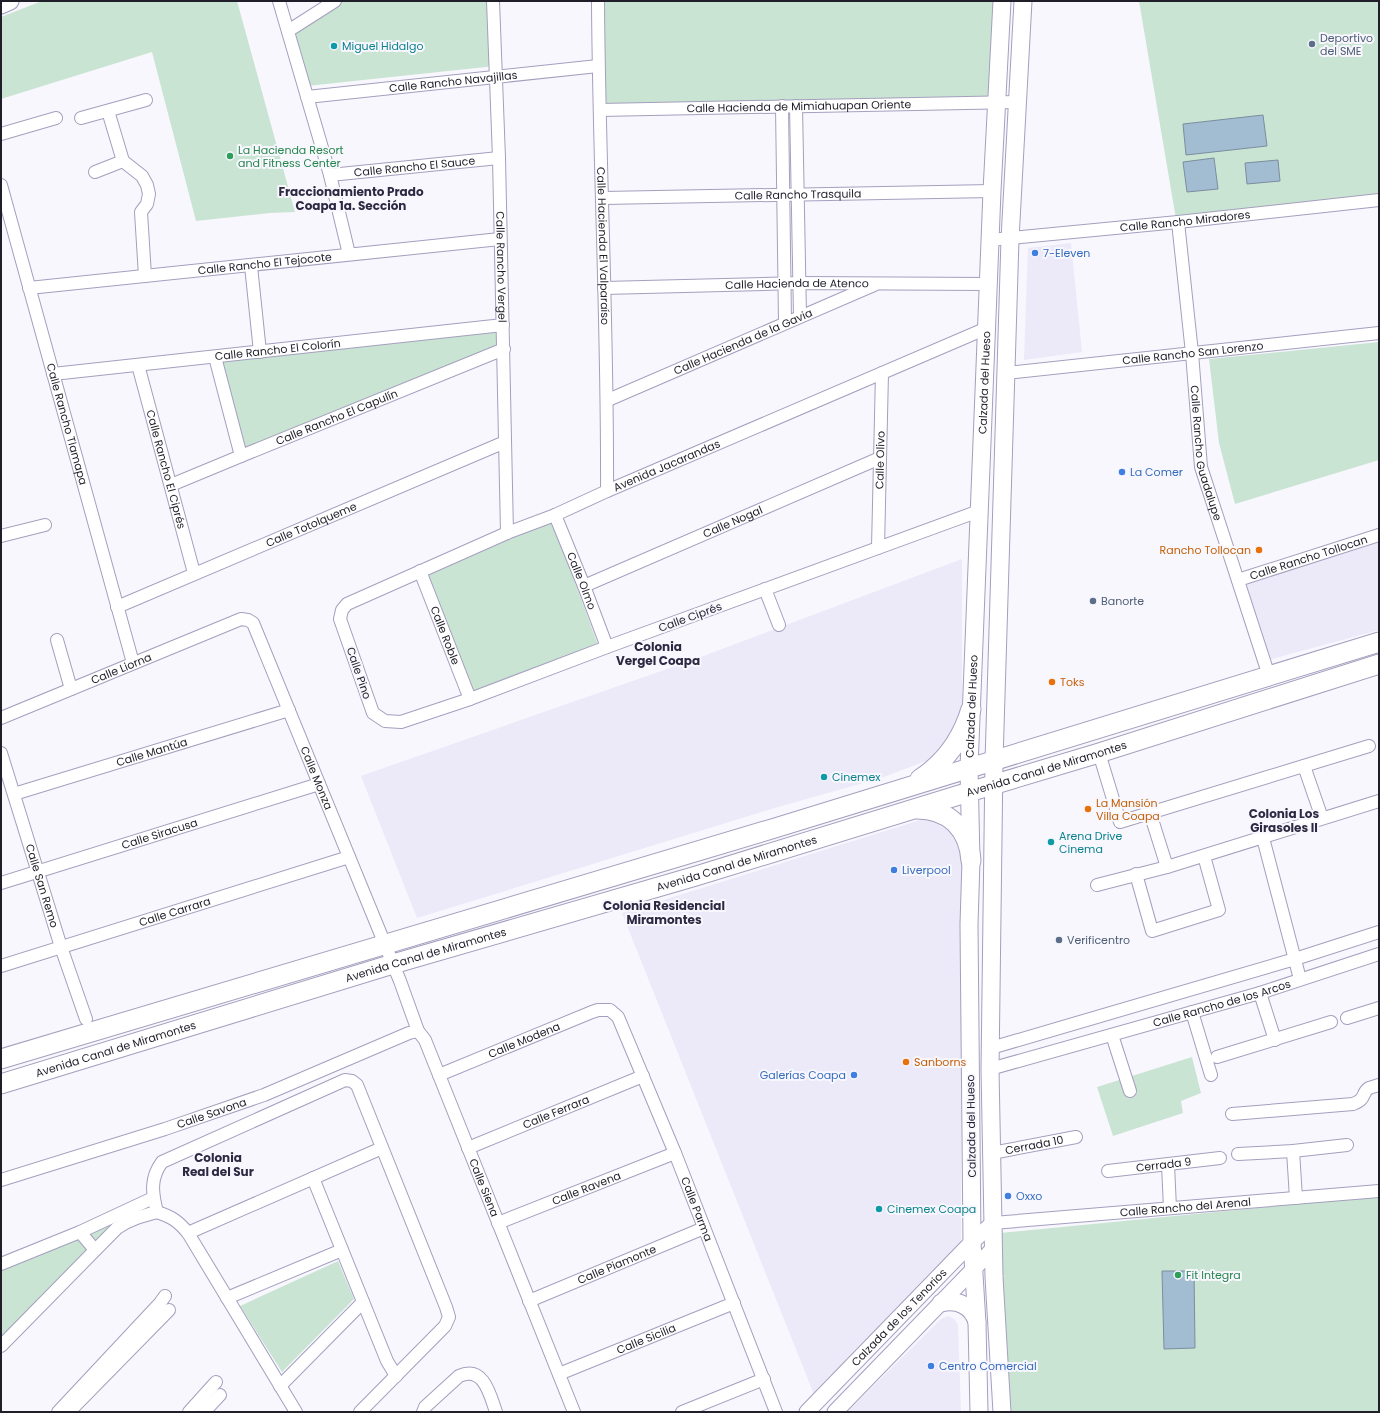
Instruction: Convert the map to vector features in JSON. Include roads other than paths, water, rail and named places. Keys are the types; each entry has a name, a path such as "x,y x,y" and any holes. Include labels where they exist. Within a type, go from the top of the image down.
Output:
{"main road":[{"path":"1,5 10,1"},
{"name":"Calzada del Hueso","path":"979,1412 977,1323 972,1242 969,924 971,861 969,768 990,284 992,191 1002,1"},
{"name":"Calzada del Hueso","path":"1002,1412 993,1249 990,1069 994,761 1010,239 1023,1"},
{"name":"Avenida Canal de Miramontes","path":"1,1059 895,791 1379,642"},
{"name":"Avenida Canal de Miramontes","path":"1,1084 393,964 696,876 969,792 994,786 1379,664"},
{"path":"895,791 917,781 946,758 961,735 971,709"},
{"path":"911,810 925,809 934,811 942,814 956,824 969,845 971,861"},
{"path":"941,1302 953,1301 964,1305 973,1313 977,1323"}],"street":[{"path":"279,1 330,175 349,254"},
{"path":"288,32 335,1"},
{"name":"Calle Rancho Vergel","path":"493,1 499,158 507,533"},
{"name":"Calle Hacienda El Valparaíso","path":"598,1 598,66 608,400 607,491"},
{"name":"Calle Rancho Navajillas","path":"307,97 598,66"},
{"path":"81,118 146,100"},
{"name":"Calle Hacienda de Mimiahuapan Oriente","path":"600,110 1018,102"},
{"path":"782,106 784,322"},
{"path":"796,106 800,316"},
{"path":"108,111 123,161 142,176 147,185 149,194 147,204 141,212 145,276"},
{"path":"1,134 56,118"},
{"name":"Calle Rancho El Sauce","path":"330,175 499,158"},
{"path":"95,172 123,161"},
{"name":"Calle Rancho Tlamapa","path":"1,185 133,663"},
{"name":"Calle Rancho Trasquila","path":"603,198 992,191"},
{"name":"Calle Rancho Miradores","path":"990,240 1178,222 1379,200"},
{"name":"Calle Rancho Guadalupe","path":"1178,222 1192,353 1201,467 1269,676"},
{"name":"Calle Rancho El Tejocote","path":"29,288 500,239"},
{"path":"251,266 260,352"},
{"name":"Calle Hacienda de Atenco","path":"604,288 784,283 990,284"},
{"name":"Calle Hacienda de la Gavia","path":"608,400 784,322 878,283"},
{"name":"Calle Rancho El Colorín","path":"53,374 503,325"},
{"name":"Avenida Jacarandas","path":"346,604 507,533 554,515 987,328"},
{"name":"Calle Rancho San Lorenzo","path":"1006,373 1379,333"},
{"name":"Calle Rancho El Capulín","path":"171,485 504,349"},
{"path":"215,357 241,456"},
{"name":"Calle Rancho El Ciprés","path":"138,365 194,574"},
{"name":"Calle Olivo","path":"878,548 882,373"},
{"name":"Calle Totolqueme","path":"117,607 505,442"},
{"name":"Calle Nogal","path":"584,586 880,458"},
{"name":"Calle Ciprés","path":"401,722 470,699 607,647 979,511"},
{"name":"Calle Olmo","path":"554,515 584,586 607,647"},
{"path":"1,536 45,525"},
{"name":"Calle Rancho Tollocan","path":"1238,580 1379,535"},
{"name":"Calle Roble","path":"420,571 470,699"},
{"path":"765,589 778,625"},
{"name":"Calle Pino","path":"346,604 342,610 340,619 373,713 385,721 401,722"},
{"name":"Calle Liorna","path":"1,718 241,619"},
{"name":"Calle Monza","path":"241,619 248,620 253,623 393,964"},
{"path":"57,640 71,689"},
{"name":"Calle Mantúa","path":"14,794 289,710"},
{"path":"1099,753 1120,822 1368,746"},
{"name":"Calle San Remo","path":"1,753 4,773 14,794 37,872 86,1019"},
{"path":"1304,766 1322,818"},
{"name":"Calle Siracusa","path":"1,883 319,784"},
{"path":"1097,885 1204,856 1379,800"},
{"path":"1150,813 1167,867"},
{"path":"1263,838 1295,959"},
{"name":"Calle Carrara","path":"1,966 349,856"},
{"path":"1136,874 1152,931 1219,910 1204,856"},
{"name":"Calle Rancho de los Arcos","path":"991,1048 1138,1006 1379,932"},
{"name":"Calle Rancho de los Arcos","path":"990,1069 1260,993 1379,954"},
{"name":"Calle Rancho de los Arcos","path":"1295,959 1300,979"},
{"name":"Calle Siena","path":"393,964 418,1031 425,1040 574,1412"},
{"path":"1260,993 1275,1040"},
{"name":"Calle Rancho de los Arcos","path":"1138,1006 1143,1026"},
{"path":"1347,1018 1379,1008"},
{"name":"Calle Modena","path":"439,1075 592,1012 598,1010 610,1010"},
{"name":"Calle Parma","path":"610,1010 618,1018 622,1025 734,1303 776,1412"},
{"path":"1192,1012 1211,1075"},
{"path":"1218,1057 1331,1022"},
{"name":"Calle Savona","path":"1,1180 165,1129 264,1095 408,1033 418,1031"},
{"path":"1112,1035 1130,1091"},
{"name":"Calle Ferrara","path":"468,1148 643,1076"},
{"path":"157,1212 153,1198 153,1179 162,1162 346,1080 352,1081 357,1085 449,1317 444,1326 360,1412"},
{"path":"1232,1114 1353,1104 1364,1098 1366,1092 1370,1088 1379,1086"},
{"name":"Cerrada 10","path":"992,1153 1076,1137"},
{"path":"1238,1154 1293,1151 1346,1145"},
{"path":"188,1233 382,1148"},
{"path":"1293,1151 1296,1198"},
{"name":"Calle Ravena","path":"498,1223 674,1153"},
{"name":"Cerrada 9","path":"1108,1172 1220,1158"},
{"path":"1168,1164 1170,1208"},
{"path":"313,1178 387,1361 396,1376"},
{"name":"Calle Rancho del Arenal","path":"993,1223 1379,1191"},
{"path":"1,1264 80,1232 153,1198"},
{"path":"1,1346 117,1228 127,1221 157,1212 170,1216 188,1233 296,1412"},
{"name":"Calzada de los Tenorios","path":"807,1412 972,1242 993,1223"},
{"name":"Calle Piamonte","path":"529,1301 704,1228"},
{"path":"80,1232 95,1250"},
{"name":"Calzada de los Tenorios","path":"835,1412 993,1249"},
{"path":"227,1298 342,1250"},
{"path":"58,1412 165,1296"},
{"path":"280,1386 363,1302"},
{"name":"Calle Sicilia","path":"559,1374 734,1303"},
{"path":"69,1412 169,1310"},
{"path":"423,1412 425,1407 459,1376 466,1373 472,1373 479,1376 485,1383 496,1412"},
{"path":"682,1412 764,1379"},
{"path":"189,1412 216,1382"},
{"path":"204,1412 220,1395"}],"water":[{"path":"1263,115 1267,146 1186,155 1183,124"},
{"path":"1214,158 1218,189 1187,192 1183,162"},
{"path":"1278,160 1280,181 1247,184 1245,163"},
{"path":"1162,1271 1194,1271 1195,1348 1164,1349"}],"place":[{"name":"Deportivo del SME","path":"1312,44"},
{"name":"Miguel Hidalgo","path":"334,46"},
{"name":"La Hacienda Resort and Fitness Center","path":"230,156"},
{"name":"7-Eleven","path":"1035,253"},
{"name":"La Comer","path":"1122,472"},
{"name":"Rancho Tollocan","path":"1259,550"},
{"name":"Banorte","path":"1093,601"},
{"name":"Toks","path":"1052,682"},
{"name":"Cinemex","path":"824,777"},
{"name":"La Mansión Villa Coapa","path":"1088,809"},
{"name":"Arena Drive Cinema","path":"1051,842"},
{"name":"Liverpool","path":"894,870"},
{"name":"Verificentro","path":"1059,940"},
{"name":"Sanborns","path":"906,1062"},
{"name":"Galerías Coapa","path":"854,1075"},
{"name":"Oxxo","path":"1008,1196"},
{"name":"Cinemex Coapa","path":"879,1209"},
{"name":"Fit Integra","path":"1178,1275"},
{"name":"Centro Comercial","path":"931,1366"}],"district":[{"name":"Fraccionamiento Prado Coapa 1a. Sección","path":"351,199"},
{"name":"Colonia Vergel Coapa","path":"658,654"},
{"name":"Colonia Los Girasoles II","path":"1284,821"},
{"name":"Colonia Residencial Miramontes","path":"664,913"},
{"name":"Colonia Real del Sur","path":"218,1165"}]}
